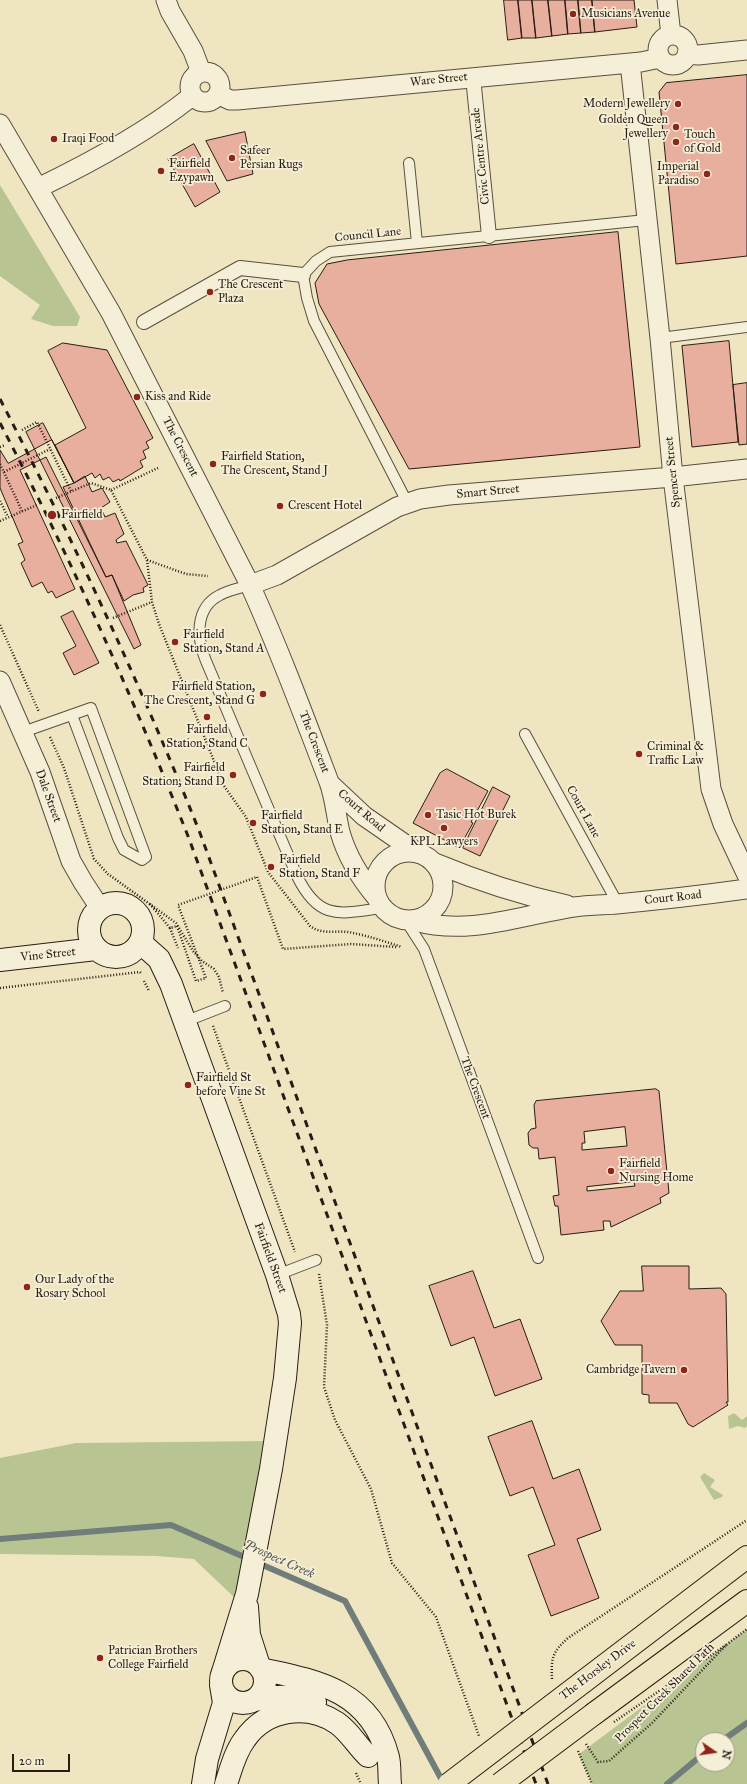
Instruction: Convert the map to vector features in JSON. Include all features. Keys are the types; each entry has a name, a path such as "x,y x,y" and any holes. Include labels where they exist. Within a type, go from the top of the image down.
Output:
{"main road":[{"path":"118,903 134,909 140,916 144,934 141,943 136,950 120,958 111,957 96,949 92,942 89,928 91,920 100,908 108,904 118,903"},
{"name":"Fairfield Street","path":"141,943 159,959 171,984 277,1275 289,1314 290,1331 286,1373 247,1594 222,1678"},
{"name":"Vine Street","path":"0,960 96,949"},
{"name":"The Horsley Drive","path":"449,1784 747,1557"},
{"name":"Fairfield Street","path":"247,1594 248,1628 260,1668"},
{"path":"500,1784 603,1719 747,1601"},
{"path":"203,1784 208,1754 224,1703 222,1678 233,1662 242,1659 251,1661 260,1668 326,1686 342,1693 358,1705 370,1719 380,1736 388,1758 390,1784"},
{"path":"226,1784 234,1736 238,1725 264,1687 264,1677 260,1668"},
{"path":"222,1678 224,1693 234,1702 242,1703 273,1696 288,1696 309,1700 330,1708 341,1715 356,1730 361,1737 368,1756"},
{"path":"226,1784 238,1751 250,1732 271,1717 295,1710 315,1712 336,1722 351,1735 368,1756 386,1784"}],"street":[{"path":"166,0 170,12 193,52 201,72"},
{"path":"667,0 671,35"},
{"path":"671,35 678,36 685,42 688,48 684,60 677,65 667,64 660,58 658,52 660,42 665,37 671,35"},
{"path":"687,54 698,55 747,50"},
{"name":"Ware Street","path":"218,94 230,100 237,100 630,63 660,58"},
{"name":"Spencer Street","path":"630,63 660,338 673,477 712,789 723,824 747,875"},
{"path":"201,72 208,72 214,75 219,81 220,88 218,94 211,101 200,102 192,96 190,90 192,79 196,74 201,72"},
{"name":"Civic Centre Arcade","path":"473,77 489,236"},
{"path":"38,188 63,176 157,122 192,96"},
{"name":"The Crescent","path":"0,124 122,334 250,585 268,626 330,784"},
{"path":"144,322 240,268 303,275"},
{"name":"Smart Street","path":"250,585 277,575 407,502 449,495 673,477 747,469"},
{"name":"Dale Street","path":"0,680 40,772 71,861 100,908"},
{"name":"Court Road","path":"330,784 364,816 416,852"},
{"name":"Court Road","path":"330,784 340,833 348,853 361,878 379,903"},
{"path":"406,852 416,852 426,856 434,862 440,871 444,882 444,892 434,911 425,917 411,921 397,919 379,903 375,888 376,878 380,868 387,860 395,855 406,852"},
{"name":"Court Road","path":"434,862 492,885 536,898 575,907"},
{"name":"Court Road","path":"411,921 433,926 468,926 488,924 575,907 700,896 747,889"}],"lane":[{"path":"408,163 417,243"},
{"name":"Council Lane","path":"303,275 316,260 330,252 646,220"},
{"path":"303,275 307,298 314,321 407,502"},
{"path":"660,338 747,327"},
{"path":"250,585 220,594 205,608 201,617 199,630 200,643 206,661 292,864 306,892 318,905 335,913 345,913 379,903"},
{"path":"23,732 92,708 146,856 142,860 124,850 118,838 72,715"},
{"name":"Court Lane","path":"525,734 618,904"},
{"name":"The Crescent","path":"411,921 424,949 538,1258"},
{"path":"184,1022 225,1006"},
{"path":"277,1275 316,1260"}],"path":[{"path":"22,430 36,422 71,492"},
{"path":"0,447 6,445"},
{"path":"4,472 50,449"},
{"path":"0,464 22,512"},
{"path":"111,490 158,468"},
{"path":"56,498 91,483 111,490 147,560 152,602 159,624 224,786 246,817 268,872 310,926 314,929 325,932 352,932 406,948"},
{"path":"0,501 8,518"},
{"path":"0,521 37,505"},
{"path":"147,560 186,574 208,576"},
{"path":"113,618 152,602"},
{"path":"147,901 170,928 177,926 196,981 206,978 178,905 257,877 284,949 351,944 402,947"},
{"path":"0,988 140,972 149,991"},
{"path":"208,1012 300,1266"},
{"path":"316,1260 328,1325 324,1387 336,1420 371,1490 392,1563 436,1617 482,1742"},
{"path":"555,1685 552,1679 552,1658 558,1648 568,1638 620,1606 747,1520"},
{"name":"Prospect Creek Shared Path","path":"573,1751 584,1741 598,1762 609,1761 652,1723 726,1645 747,1629"},
{"path":"603,1719 726,1645"}],"green space":[{"path":"0,185 80,317 77,326 53,326 31,319 40,305 0,276"},
{"path":"734,1413 742,1420 747,1416 747,1426 745,1428 738,1426 729,1429 728,1416"},
{"path":"266,1441 238,1601 194,1559 156,1556 0,1554 0,1458 76,1443"},
{"path":"704,1473 715,1480 710,1487 723,1495 722,1497 714,1500 700,1477"},
{"path":"747,1629 747,1784 592,1784 579,1754"}],"building":[{"path":"504,0 518,0 522,38 508,40"},
{"path":"518,0 532,0 536,38 522,38"},
{"path":"532,0 548,0 552,36 536,38"},
{"path":"548,0 565,0 568,34 552,36"},
{"path":"565,0 578,0 581,33 568,34"},
{"path":"578,0 592,0 595,32 581,33"},
{"path":"592,0 634,0 637,27 595,32"},
{"name":"Imperial Paradiso","path":"747,75 747,256 676,264 659,92 666,83"},
{"name":"Safeer Persian Rugs","path":"245,132 253,174 227,181 206,141"},
{"path":"194,144 220,192 195,207 168,159"},
{"path":"618,232 640,447 409,469 319,304 315,283 327,264 347,260"},
{"path":"729,341 738,442 692,447 682,346"},
{"path":"63,343 107,350 153,438 146,442 149,448 143,451 146,458 140,461 143,467 120,481 119,479 113,482 109,477 103,480 100,474 95,478 92,473 74,483 55,445 86,428 48,351"},
{"path":"747,383 747,444 739,445 733,385"},
{"path":"43,423 74,483 63,487 106,577 112,575 141,645 134,649 26,432"},
{"path":"52,440 74,483 85,476 92,492 102,488 110,502 101,508 105,517 115,513 124,534 116,540 117,543 126,541 148,585 143,588 144,592 133,595 124,601 112,575 106,577 46,457 20,470 75,589 56,598 52,591 48,593 42,582 32,587 21,563 25,560 18,544 23,542 0,488 0,450 8,463"},
{"path":"73,611 99,663 74,675 63,653 76,646 61,617"},
{"path":"447,769 488,791 459,848 413,823 440,773"},
{"path":"493,787 510,796 480,856 463,848"},
{"name":"Fairfield Nursing Home","path":"656,1089 659,1091 669,1193 660,1198 661,1203 611,1227 610,1221 603,1221 604,1230 561,1235 558,1206 555,1206 553,1196 559,1195 555,1157 539,1159 538,1148 533,1148 529,1145 528,1133 531,1129 536,1128 534,1105 536,1101","holes":["625,1127 627,1146 582,1150 582,1143 585,1143 584,1132","634,1182 635,1186 587,1191 587,1187"]},
{"name":"Cambridge Tavern","path":"642,1266 689,1266 689,1289 721,1288 726,1294 728,1402 726,1402 728,1405 693,1427 688,1424 677,1403 649,1403 649,1395 642,1394 642,1345 615,1345 601,1321 620,1291 643,1291"},
{"path":"473,1271 494,1328 520,1319 542,1379 495,1396 474,1337 451,1346 429,1286"},
{"path":"532,1421 553,1479 579,1469 601,1530 577,1539 599,1598 551,1616 528,1555 555,1545 533,1487 510,1496 488,1437"}],"waterway":[{"name":"Prospect Creek","path":"0,1539 171,1525 345,1601 444,1784"},
{"name":"Prospect Creek","path":"734,1732 747,1723"},
{"name":"Prospect Creek","path":"667,1784 695,1761"}],"railway":[{"path":"0,399 54,505 105,613 154,723 200,833 548,1784"},
{"path":"0,423 51,524 99,627 145,731 188,836 536,1784"}],"place":[{"name":"Musicians Avenue","path":"573,14"},
{"name":"Modern Jewellery","path":"678,104"},
{"name":"Golden Queen Jewellery","path":"676,127"},
{"name":"Iraqi Food","path":"54,139"},
{"name":"Touch of Gold","path":"676,142"},
{"name":"Safeer Persian Rugs","path":"232,158"},
{"name":"Fairfield Ezypawn","path":"161,171"},
{"name":"Imperial Paradiso","path":"707,174"},
{"name":"The Crescent Plaza","path":"210,292"},
{"name":"Kiss and Ride","path":"137,397"},
{"name":"Fairfield Station, The Crescent, Stand J","path":"213,464"},
{"name":"Crescent Hotel","path":"280,506"},
{"name":"Fairfield","path":"52,515"},
{"name":"Fairfield Station, Stand A","path":"175,642"},
{"name":"Fairfield Station, The Crescent, Stand G","path":"263,694"},
{"name":"Fairfield Station, Stand C","path":"207,717"},
{"name":"Criminal & Traffic Law","path":"639,754"},
{"name":"Fairfield Station, Stand D","path":"233,775"},
{"name":"Tasic Hot Burek","path":"428,815"},
{"name":"Fairfield Station, Stand E","path":"253,823"},
{"name":"KPL Lawyers","path":"444,828"},
{"name":"Fairfield Station, Stand F","path":"271,867"},
{"name":"Fairfield St before Vine St","path":"188,1085"},
{"name":"Fairfield Nursing Home","path":"611,1171"},
{"name":"Our Lady of the Rosary School","path":"27,1287"},
{"name":"Cambridge Tavern","path":"684,1370"},
{"name":"Patrician Brothers College Fairfield","path":"100,1658"}]}
